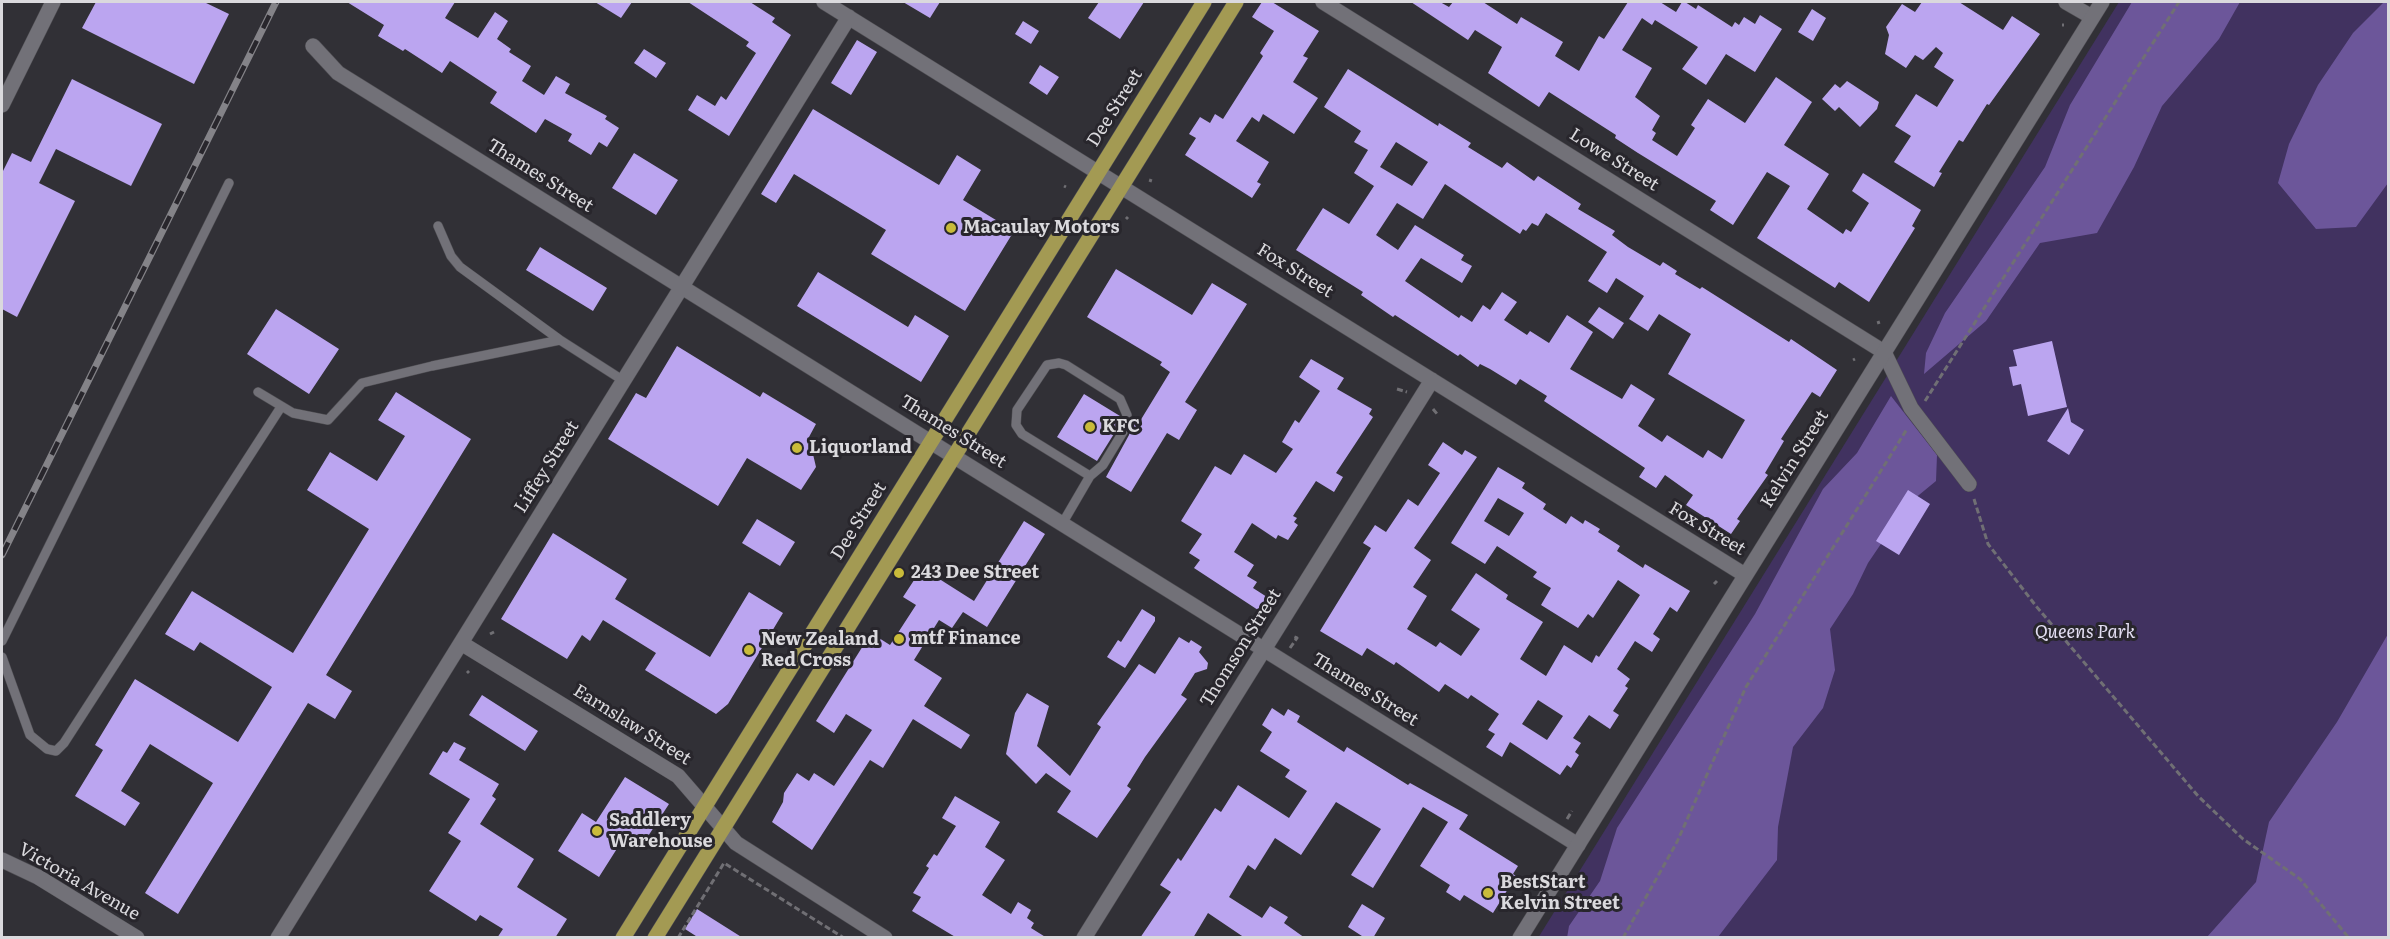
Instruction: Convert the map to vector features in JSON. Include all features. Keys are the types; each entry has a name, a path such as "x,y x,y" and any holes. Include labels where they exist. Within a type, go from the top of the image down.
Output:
{"main road":[{"name":"Dee Street","path":"622,938 1204,2"},
{"path":"655,938 1236,2"}],"street":[{"path":"2,105 53,2"},
{"name":"Fox Street","path":"824,2 1745,575"},
{"name":"Lowe Street","path":"1323,2 1884,352"},
{"path":"2066,2 2092,17"},
{"name":"Kelvin Street","path":"1520,938 2102,2"},
{"name":"Liffey Street","path":"278,938 849,17"},
{"name":"Thames Street","path":"313,46 338,73 1578,845"},
{"path":"1884,352 1916,414 1969,484"},
{"name":"Thomson Street","path":"1084,938 1432,380"},
{"name":"Earnslaw Street","path":"461,643 678,776 744,849 885,938"},
{"name":"Victoria Avenue","path":"2,860 38,877 137,938"}],"lane":[{"path":"2,641 229,183"},
{"path":"438,226 452,256 460,267 560,340 624,381"},
{"path":"258,392 293,413 328,420 362,383 560,340"},
{"path":"1062,524 1090,476 1103,465 1126,424 1125,405 1120,399 1066,365 1052,363 1043,369 1017,410 1015,421 1022,434 1090,476"},
{"path":"2,657 30,735 47,749 56,751 64,743 280,407"}],"path":[{"path":"1623,938 1677,842 1746,687 1916,414 2179,2"},
{"path":"1397,389 1407,392"},
{"path":"1432,408 1438,415"},
{"path":"980,451 985,443"},
{"path":"1969,484 1988,544 2036,606 2198,796 2243,839 2300,879 2349,938"},
{"path":"1253,626 1258,614 1266,621"},
{"path":"1289,650 1297,638"},
{"path":"1567,819 1572,811"},
{"path":"678,938 725,861 844,938"}],"green space":[{"name":"Queens Park","path":"2119,2 2388,2 2388,937 1538,938"}],"shaded area":[{"path":"2132,2 2240,2 2219,39 2162,106 2134,167 2097,233 2040,243 1986,321 1924,374 1926,353 1945,313 2045,167 2070,105"},
{"path":"2384,2 2388,2 2388,183 2356,227 2316,229 2278,183 2289,144 2318,85 2353,33"},
{"path":"1891,396 1937,455 1936,481 1908,504 1868,563 1853,594 1830,629 1835,670 1823,708 1793,747 1778,827 1777,860 1718,937 1567,938 1569,926 1600,881 1617,828 1755,614 1823,489 1857,453"},
{"path":"2388,634 2388,937 2207,937 2256,882 2269,822 2337,722"}],"building":[{"path":"96,2 204,2 229,14 194,84 82,28"},
{"path":"347,2 455,2 445,18 478,38 495,12 508,21 497,39 511,49 509,52 531,66 522,81 544,95 556,76 570,84 565,93 607,116 605,119 619,128 607,147 599,142 591,155 568,141 572,134 545,119 536,133 490,103 497,92 450,61 442,73 405,49 403,51 378,36 384,25"},
{"path":"595,2 632,2 621,18"},
{"path":"688,2 750,2 775,18 772,22 791,35 729,136 688,110 697,95 715,106 721,96 726,100 756,53 746,46 749,42"},
{"path":"903,2 940,2 930,18"},
{"path":"1099,2 1144,2 1120,39 1088,18"},
{"path":"1262,2 1272,2 1319,31 1303,56 1308,58 1293,82 1318,98 1294,134 1263,114 1259,122 1252,117 1236,141 1269,162 1257,182 1261,184 1252,198 1185,155 1196,138 1189,134 1200,117 1210,123 1215,114 1223,119 1263,56 1260,53 1274,31 1252,17"},
{"path":"1411,2 1440,2 1449,7 1453,2 1483,2 1517,24 1521,17 1563,42 1555,56 1579,71 1599,36 1604,39 1628,2 1660,2 1676,12 1682,2 1696,9 1698,5 1732,27 1735,22 1739,25 1744,17 1755,24 1760,15 1782,29 1755,72 1726,54 1706,85 1682,69 1698,47 1655,20 1652,25 1642,18 1622,50 1652,68 1635,97 1660,116 1652,130 1656,133 1652,140 1677,156 1695,128 1691,125 1708,99 1745,123 1776,77 1812,102 1784,145 1829,174 1807,209 1843,234 1846,229 1851,232 1869,203 1852,191 1863,173 1921,210 1912,226 1915,228 1869,302 1839,282 1835,288 1757,238 1790,186 1767,172 1733,225 1710,210 1716,201 1615,138 1616,135 1549,92 1539,107 1488,73 1502,47 1475,30 1468,40"},
{"path":"1922,2 1959,2 2003,30 2012,16 2040,34 1989,105 1987,104 1963,142 1959,140 1939,172 1942,173 1934,187 1894,162 1911,136 1895,126 1916,94 1937,107 1954,80 1934,67 1943,53 1936,47 1923,60 1915,55 1906,68 1885,54 1889,35 1886,27 1902,4 1915,12"},
{"path":"1812,9 1826,18 1813,41 1798,32"},
{"path":"1023,21 1039,31 1031,44 1015,34"},
{"path":"857,40 877,52 851,95 831,83"},
{"path":"644,49 666,63 656,78 634,63"},
{"path":"1040,65 1059,77 1047,95 1029,83"},
{"path":"1348,69 1438,126 1439,123 1471,143 1468,147 1502,168 1507,162 1534,181 1538,176 1581,204 1578,209 1615,231 1612,235 1628,247 1660,266 1663,262 1677,271 1675,274 1700,289 1702,287 1789,342 1791,339 1837,370 1820,397 1812,392 1781,439 1784,441 1765,473 1768,475 1737,519 1740,521 1731,534 1686,505 1693,495 1665,475 1656,488 1639,477 1645,468 1544,401 1547,396 1520,379 1516,385 1480,364 1478,367 1460,354 1458,356 1395,315 1393,317 1361,295 1363,292 1296,250 1323,208 1349,224 1374,186 1354,173 1368,150 1354,142 1361,131 1324,107","holes":["1396,142 1428,162 1412,186 1380,167","1445,184 1520,234 1523,229 1526,231 1532,223 1538,226 1546,213 1607,252 1588,281 1607,293 1616,278 1644,296 1629,319 1648,331 1659,314 1691,334 1668,374 1745,420 1722,459 1708,450 1703,458 1667,435 1662,442 1638,426 1655,399 1631,384 1622,399 1570,369 1593,332 1567,315 1549,343 1530,331 1527,335 1504,320 1517,302 1502,292 1490,310 1483,305 1472,322 1461,315 1459,318 1405,281 1421,258 1462,283 1472,266 1461,260 1464,255 1415,225 1398,250 1376,235 1397,203 1423,219"]},
{"path":"72,79 162,124 131,186 56,149 39,183 75,201 17,317 2,309 2,173 12,153 31,162"},
{"path":"1847,81 1879,102 1877,109 1860,127 1839,107 1835,111 1822,99 1835,84 1840,88"},
{"path":"813,109 939,185 957,155 981,170 963,200 1014,231 965,311 871,254 886,230 794,174 776,203 761,194"},
{"path":"634,153 678,180 656,215 612,188"},
{"path":"540,247 607,288 593,311 526,270"},
{"path":"1116,269 1192,315 1212,283 1247,304 1185,402 1197,410 1179,440 1167,433 1131,492 1106,477 1129,435 1132,423 1137,426 1170,372 1160,365 1162,362 1087,317"},
{"path":"818,272 908,327 915,315 949,336 921,382 797,306"},
{"path":"1599,307 1624,323 1613,339 1588,322"},
{"path":"276,309 339,349 309,394 247,354"},
{"path":"2052,341 2067,407 2028,416 2021,384 2013,386 2009,367 2017,366 2013,350"},
{"path":"677,346 760,397 763,392 816,424 809,437 816,467 801,490 747,458 718,506 608,439 636,393 646,398"},
{"path":"1311,359 1344,378 1337,389 1372,409 1369,414 1373,417 1336,473 1343,477 1334,492 1316,481 1293,516 1297,518 1294,522 1298,525 1288,540 1278,535 1276,539 1252,523 1234,552 1254,565 1247,576 1257,582 1253,588 1267,597 1258,610 1194,568 1200,560 1189,553 1202,534 1181,521 1215,466 1231,475 1244,454 1276,473 1293,449 1282,442 1295,420 1299,423 1320,391 1299,377"},
{"path":"396,392 471,439 326,675 352,691 335,719 308,703 178,914 145,893 213,783 150,744 121,791 140,803 125,826 75,796 103,750 95,745 135,679 238,742 272,687 200,642 194,651 165,634 192,591 293,653 369,529 307,490 330,452 377,481 405,436 378,420"},
{"name":"KFC","path":"1084,394 1120,416 1117,429 1097,461 1057,437"},
{"path":"2068,408 2071,422 2084,430 2069,455 2047,441"},
{"path":"1443,442 1462,455 1465,450 1477,457 1414,548 1431,560 1413,587 1427,596 1407,629 1436,647 1440,642 1461,656 1480,629 1451,610 1476,573 1508,595 1506,599 1543,622 1520,659 1546,676 1564,645 1592,663 1596,655 1599,657 1640,595 1618,580 1593,618 1588,614 1578,628 1541,605 1551,588 1533,577 1537,572 1497,546 1485,564 1451,543 1498,467 1525,483 1522,488 1546,504 1543,509 1566,524 1571,516 1583,524 1585,520 1600,529 1598,532 1620,546 1617,551 1643,568 1645,564 1690,591 1677,612 1670,607 1653,634 1660,639 1652,652 1635,641 1617,669 1630,679 1625,686 1628,688 1613,711 1619,715 1610,729 1589,715 1573,738 1581,743 1575,752 1579,755 1571,768 1567,765 1560,775 1510,742 1502,757 1486,747 1495,734 1488,730 1499,714 1471,695 1468,699 1445,684 1439,692 1396,662 1394,665 1367,648 1362,656 1320,631 1371,548 1363,543 1375,525 1386,532 1408,499 1418,506 1440,473 1428,465","holes":["1498,498 1524,513 1509,536 1484,521","1538,700 1563,716 1547,740 1522,724"]},
{"path":"1908,490 1930,504 1899,555 1876,541"},
{"path":"757,519 795,542 780,566 742,543"},
{"path":"1024,521 1045,534 987,627 963,612 952,628 939,620 914,660 942,678 924,706 970,735 961,749 913,719 883,768 870,760 812,850 772,822 783,802 784,793 797,773 809,781 814,773 834,786 872,730 846,714 834,733 816,721 871,633 890,645 916,605 903,597 922,568 974,601"},
{"path":"553,533 627,579 615,599 710,657 749,592 783,613 728,704 716,714 645,670 656,653 603,620 590,641 582,635 567,659 501,619"},
{"path":"1142,609 1155,617 1155,621 1125,668 1107,657 1118,640 1121,642"},
{"path":"1179,637 1189,643 1191,640 1202,647 1199,652 1208,663 1207,669 1195,673 1181,695 1187,699 1145,757 1127,786 1131,789 1097,838 1057,812 1071,791 1046,773 1036,784 1006,754 1015,713 1027,693 1049,706 1037,746 1070,776 1101,727 1097,724 1139,664 1155,674"},
{"path":"482,695 538,731 525,751 469,715"},
{"path":"1272,708 1284,716 1288,709 1300,716 1297,722 1344,752 1347,747 1408,785 1410,783 1468,815 1459,829 1518,866 1513,874 1516,876 1493,913 1464,895 1460,901 1446,892 1450,885 1420,866 1448,822 1423,807 1373,888 1351,875 1381,829 1336,802 1301,855 1275,838 1255,870 1248,865 1229,897 1262,918 1270,906 1288,917 1284,923 1305,938 1245,938 1208,913 1193,938 1140,938 1171,892 1160,885 1178,858 1181,861 1215,808 1221,812 1238,785 1289,818 1307,791 1285,777 1290,770 1260,751 1272,732 1262,725"},
{"path":"454,742 466,748 459,760 499,784 492,796 496,799 480,824 534,859 517,887 567,919 555,938 497,938 503,929 480,915 476,921 429,891 461,841 448,833 470,799 429,774 443,751 447,753"},
{"path":"625,777 669,804 641,847 625,836 599,877 558,851 582,813 596,822"},
{"path":"955,796 1000,822 985,847 1005,860 982,895 1011,914 1018,902 1031,910 1027,918 1034,923 1031,928 1047,938 957,938 912,911 921,897 913,893 929,868 926,866 934,854 937,856 956,826 942,818"},
{"path":"1362,904 1385,918 1373,938 1365,938 1348,927"},
{"path":"697,909 743,938 699,938 685,929"}],"railway":[{"path":"2,555 276,2"}],"place":[{"name":"Macaulay Motors","path":"951,228"},
{"name":"KFC","path":"1090,427"},
{"name":"Liquorland","path":"797,448"},
{"name":"243 Dee Street","path":"899,573"},
{"name":"mtf Finance","path":"899,639"},
{"name":"New Zealand Red Cross","path":"749,650"},
{"name":"Saddlery Warehouse","path":"597,831"},
{"name":"BestStart Kelvin Street","path":"1488,893"}]}
